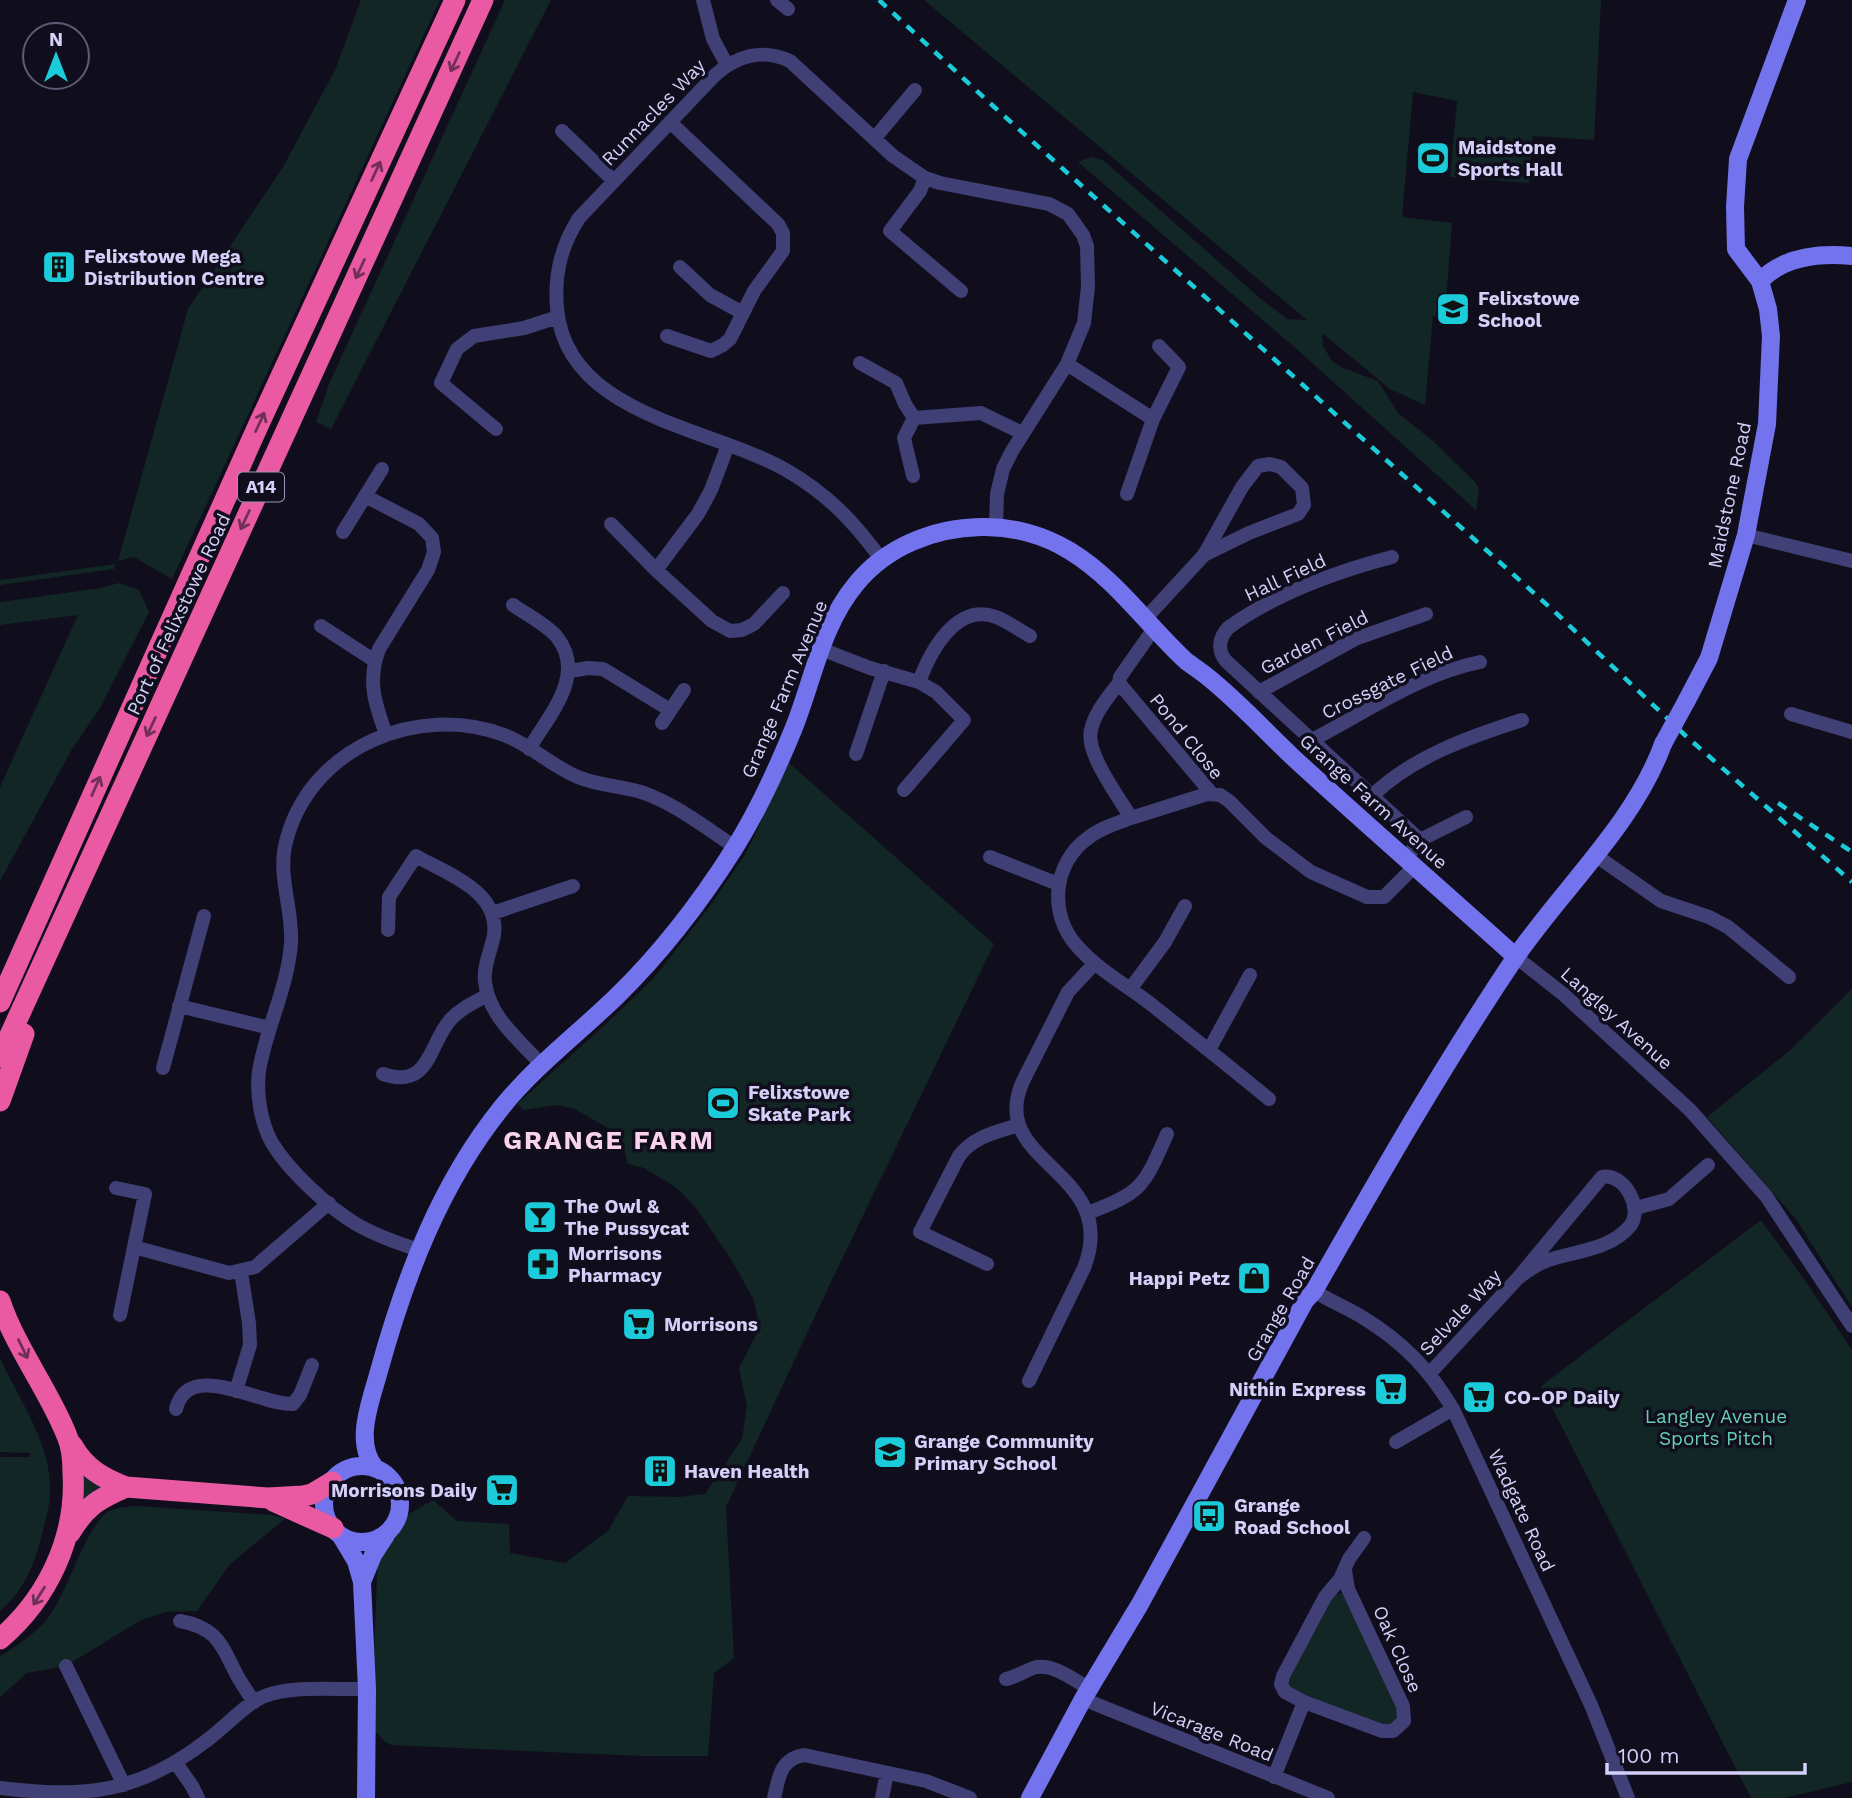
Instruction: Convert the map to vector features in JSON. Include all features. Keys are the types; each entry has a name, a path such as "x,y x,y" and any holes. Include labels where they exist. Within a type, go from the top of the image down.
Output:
{"highway":[{"name":"Port of Felixstowe Road","path":"0,1002 258,426 454,0"},
{"name":"Port of Felixstowe Road","path":"0,1057 483,0"},
{"path":"0,967 24,919 68,848"},
{"path":"0,1101 23,1040 38,974"},
{"path":"0,1301 77,1453 92,1471 104,1479 126,1487 268,1498 312,1494 336,1478"},
{"path":"0,1639 32,1608 46,1586 64,1544 74,1484 68,1437"},
{"path":"64,1544 82,1514 92,1504 126,1487"},
{"path":"268,1498 337,1532"}],"street":[{"path":"703,0 713,39 727,65"},
{"name":"Maidstone Road","path":"1516,957 1633,802 1709,658 1746,535 1767,424 1771,367 1768,309 1760,281 1736,250 1738,159 1797,0"},
{"name":"Runnacles Way","path":"882,561 846,514 823,494 784,469 646,413 602,388 581,367 564,341 558,317 556,280 564,246 579,218 727,65 750,55 770,55 790,61 908,169 925,178 952,186 1049,204 1068,214 1076,223 1087,246 1088,287 1083,323 1068,364 1012,450 1000,481 996,527"},
{"path":"874,139 915,90"},
{"path":"667,336 711,351 723,345 730,339 760,281 781,257 785,242 778,224 670,122"},
{"path":"562,131 614,181"},
{"path":"925,178 920,191 890,231 961,291"},
{"path":"1760,281 1777,267 1797,259 1851,253"},
{"path":"680,267 710,295 743,313"},
{"path":"496,429 441,383 457,349 474,336 524,328 558,317"},
{"path":"1127,494 1153,419 1179,367 1159,346"},
{"path":"860,363 896,383 914,418"},
{"path":"1068,364 1153,419"},
{"path":"914,418 981,413 1022,433"},
{"path":"913,476 904,438 914,418"},
{"path":"656,570 698,514 711,490 727,445"},
{"path":"1131,818 1096,760 1090,731 1101,706 1119,683 1149,624 1204,555 1258,466 1270,464 1281,467 1303,488 1304,505 1298,514 1249,533 1204,555"},
{"path":"343,531 382,469"},
{"path":"365,496 419,524 432,538 434,552 428,570 379,649 375,661 372,684 374,699 386,734"},
{"path":"611,524 712,621 730,631 748,628 783,593"},
{"name":"Grange Farm Avenue","path":"336,1478 364,1443 371,1399 383,1357 419,1250 450,1185 504,1104 648,964 735,847 793,730 821,649 841,604 858,580 907,544 932,534 969,527 996,527 1029,533 1067,548 1105,577 1191,665 1210,679 1516,957"},
{"path":"1746,535 1852,561"},
{"name":"Hall Field","path":"1224,659 1220,646 1223,633 1237,622 1322,579 1392,557"},
{"path":"513,606 557,638 570,671 564,692 529,749"},
{"name":"Garden Field","path":"1259,692 1355,639 1426,614"},
{"path":"919,682 936,646 951,628 965,618 982,615 997,617 1030,636"},
{"path":"321,626 375,661"},
{"path":"821,649 919,682 936,692 964,720 904,790"},
{"path":"1210,679 1224,659"},
{"name":"Grange Farm Avenue","path":"1224,659 1420,840"},
{"name":"Crossgate Field","path":"1312,740 1431,678 1480,662"},
{"path":"570,671 603,669 666,717 684,690"},
{"path":"856,754 884,671"},
{"name":"Pond Close","path":"1058,884 1069,858 1081,843 1100,830 1212,794 1119,683"},
{"path":"1791,714 1852,732"},
{"path":"1373,795 1396,774 1412,765 1492,730 1522,720"},
{"path":"419,1250 356,1224 329,1203 272,1143 263,1121 259,1074 290,957 291,923 283,876 284,847 304,800 323,774 356,749 386,734 429,725 477,727 504,735 581,778 658,799 735,847"},
{"path":"1212,794 1220,795 1229,801 1266,838 1303,867 1367,897 1384,897 1410,862 1420,840 1466,817"},
{"path":"1595,855 1661,901 1709,917 1727,927 1789,977"},
{"path":"388,930 389,897 416,856 480,893 492,913 494,934 485,968 488,995 502,1022 542,1065"},
{"path":"990,857 1058,884 1057,899 1065,927 1076,945 1095,963 1131,988 1269,1098"},
{"path":"492,913 573,886"},
{"path":"1131,988 1165,942 1185,906"},
{"path":"163,1068 204,916"},
{"name":"Langley Avenue","path":"1516,957 1563,994 1690,1110 1766,1196 1852,1326"},
{"name":"Grange Road","path":"1030,1798 1086,1693 1140,1604 1305,1301 1314,1291 1516,957"},
{"path":"1029,1381 1088,1259 1091,1237 1088,1213 1076,1192 1028,1143 1019,1125 1018,1095 1064,999 1095,963"},
{"path":"1209,1050 1250,975"},
{"path":"383,1074 402,1078 420,1070 428,1063 437,1040 451,1018 488,995"},
{"path":"179,1006 271,1028"},
{"path":"987,1264 920,1232 959,1156 967,1147 982,1137 1019,1125"},
{"path":"1088,1213 1124,1197 1143,1184 1167,1134"},
{"path":"1636,1208 1669,1199 1708,1165"},
{"name":"Selvale Way","path":"1430,1373 1518,1278 1603,1176 1610,1177 1624,1186 1636,1208 1630,1226 1611,1240 1586,1251 1542,1262 1518,1278"},
{"path":"116,1188 145,1194 120,1315"},
{"path":"134,1247 229,1273 241,1272 255,1267 329,1203"},
{"path":"236,1391 250,1345 250,1322 241,1272"},
{"name":"Wadgate Road","path":"1314,1291 1380,1328 1412,1354 1430,1373 1454,1409 1591,1705 1628,1798"},
{"path":"176,1409 178,1401 192,1387 212,1386 293,1404 312,1365"},
{"path":"1396,1442 1454,1409"},
{"path":"362,1582 373,1555 397,1521 400,1502 389,1477 376,1469 369,1460 364,1443"},
{"path":"366,1798 367,1689 362,1582 356,1561 327,1517 324,1505 326,1493 336,1478 351,1468 376,1469"},
{"path":"337,1532 351,1540 371,1541 389,1532"},
{"name":"Oak Close","path":"1345,1570 1348,1589 1403,1706 1404,1721 1393,1731 1382,1731 1304,1702 1285,1692 1281,1684 1325,1597 1337,1584 1345,1570 1364,1538"},
{"path":"180,1621 201,1627 218,1640 254,1702"},
{"path":"66,1666 124,1785"},
{"name":"Vicarage Road","path":"1006,1679 1037,1667 1044,1667 1086,1693 1274,1777 1328,1798"},
{"path":"0,1788 66,1796 94,1793 124,1785 176,1763 263,1696 287,1691 367,1689"},
{"path":"1274,1777 1304,1702"},
{"path":"774,1798 784,1765 798,1756 811,1755 926,1781 970,1798"},
{"path":"176,1763 198,1798"},
{"path":"882,1798 887,1773"}],"green space":[{"path":"361,0 440,0 172,579 134,557 118,561 188,309 283,167 335,70"},
{"path":"505,0 551,0 331,429 316,422 329,384"},
{"path":"924,0 1601,0 1594,140 1533,136 1529,183 1450,177 1457,101 1413,92 1402,217 1452,223 1445,315 1433,316 1425,405 1390,389 1322,333 1323,346 1332,361 1378,381 1398,413 1433,441 1476,483 1479,490 1476,510 1300,352 1078,162 1091,157 1103,160 1261,299 1287,319 1307,320"},
{"path":"115,564 114,569 0,585 0,580"},
{"path":"119,583 139,590 149,612 100,708 72,749 0,881 0,787 78,615 0,625 0,602"},
{"path":"789,763 994,944 726,1507 734,1658 714,1673 708,1756 642,1756 391,1745 371,1726 378,1554 398,1532 405,1516 433,1500 457,1521 509,1524 510,1553 565,1563 608,1531 628,1496 679,1497 705,1494 742,1439 747,1406 739,1368 757,1333 757,1315 754,1300 732,1261 697,1209 677,1188 644,1168 628,1164 620,1135 573,1108 556,1105 524,1110 517,1104 653,979 710,906 746,853"},
{"path":"1852,989 1852,1307 1795,1218 1707,1117 1787,1053"},
{"name":"Langley Avenue Sports Pitch","path":"1761,1220 1852,1350 1852,1782 1784,1798 1751,1798 1541,1386"},
{"path":"0,1358 41,1441 50,1494 40,1542 30,1571 14,1596 0,1611 0,1457 30,1457 30,1453 0,1452"},
{"path":"82,1471 109,1487 80,1502"},
{"path":"136,1506 273,1515 285,1519 230,1564 197,1611 166,1612 141,1620 66,1666 27,1673 0,1697 0,1656 34,1633 50,1615 90,1534 105,1514"},
{"path":"1342,1593 1399,1707 1397,1724 1383,1727 1287,1688 1287,1676 1333,1595"}],"railway":[{"path":"879,0 1555,612 1687,737 1852,882"},
{"path":"1778,803 1852,852"}],"place":[{"name":"Maidstone Sports Hall","path":"1433,158"},
{"name":"Felixstowe Mega Distribution Centre","path":"59,267"},
{"name":"Felixstowe School","path":"1453,309"},
{"name":"Felixstowe Skate Park","path":"723,1103"},
{"name":"The Owl & The Pussycat","path":"540,1217"},
{"name":"Morrisons Pharmacy","path":"543,1264"},
{"name":"Happi Petz","path":"1254,1278"},
{"name":"Morrisons","path":"639,1324"},
{"name":"Nithin Express","path":"1391,1389"},
{"name":"CO-OP Daily","path":"1479,1397"},
{"name":"Grange Community Primary School","path":"890,1452"},
{"name":"Haven Health","path":"660,1471"},
{"name":"Morrisons Daily","path":"502,1490"},
{"name":"Grange Road School","path":"1209,1516"}],"district":[{"name":"GRANGE FARM","path":"609,1140"}]}
